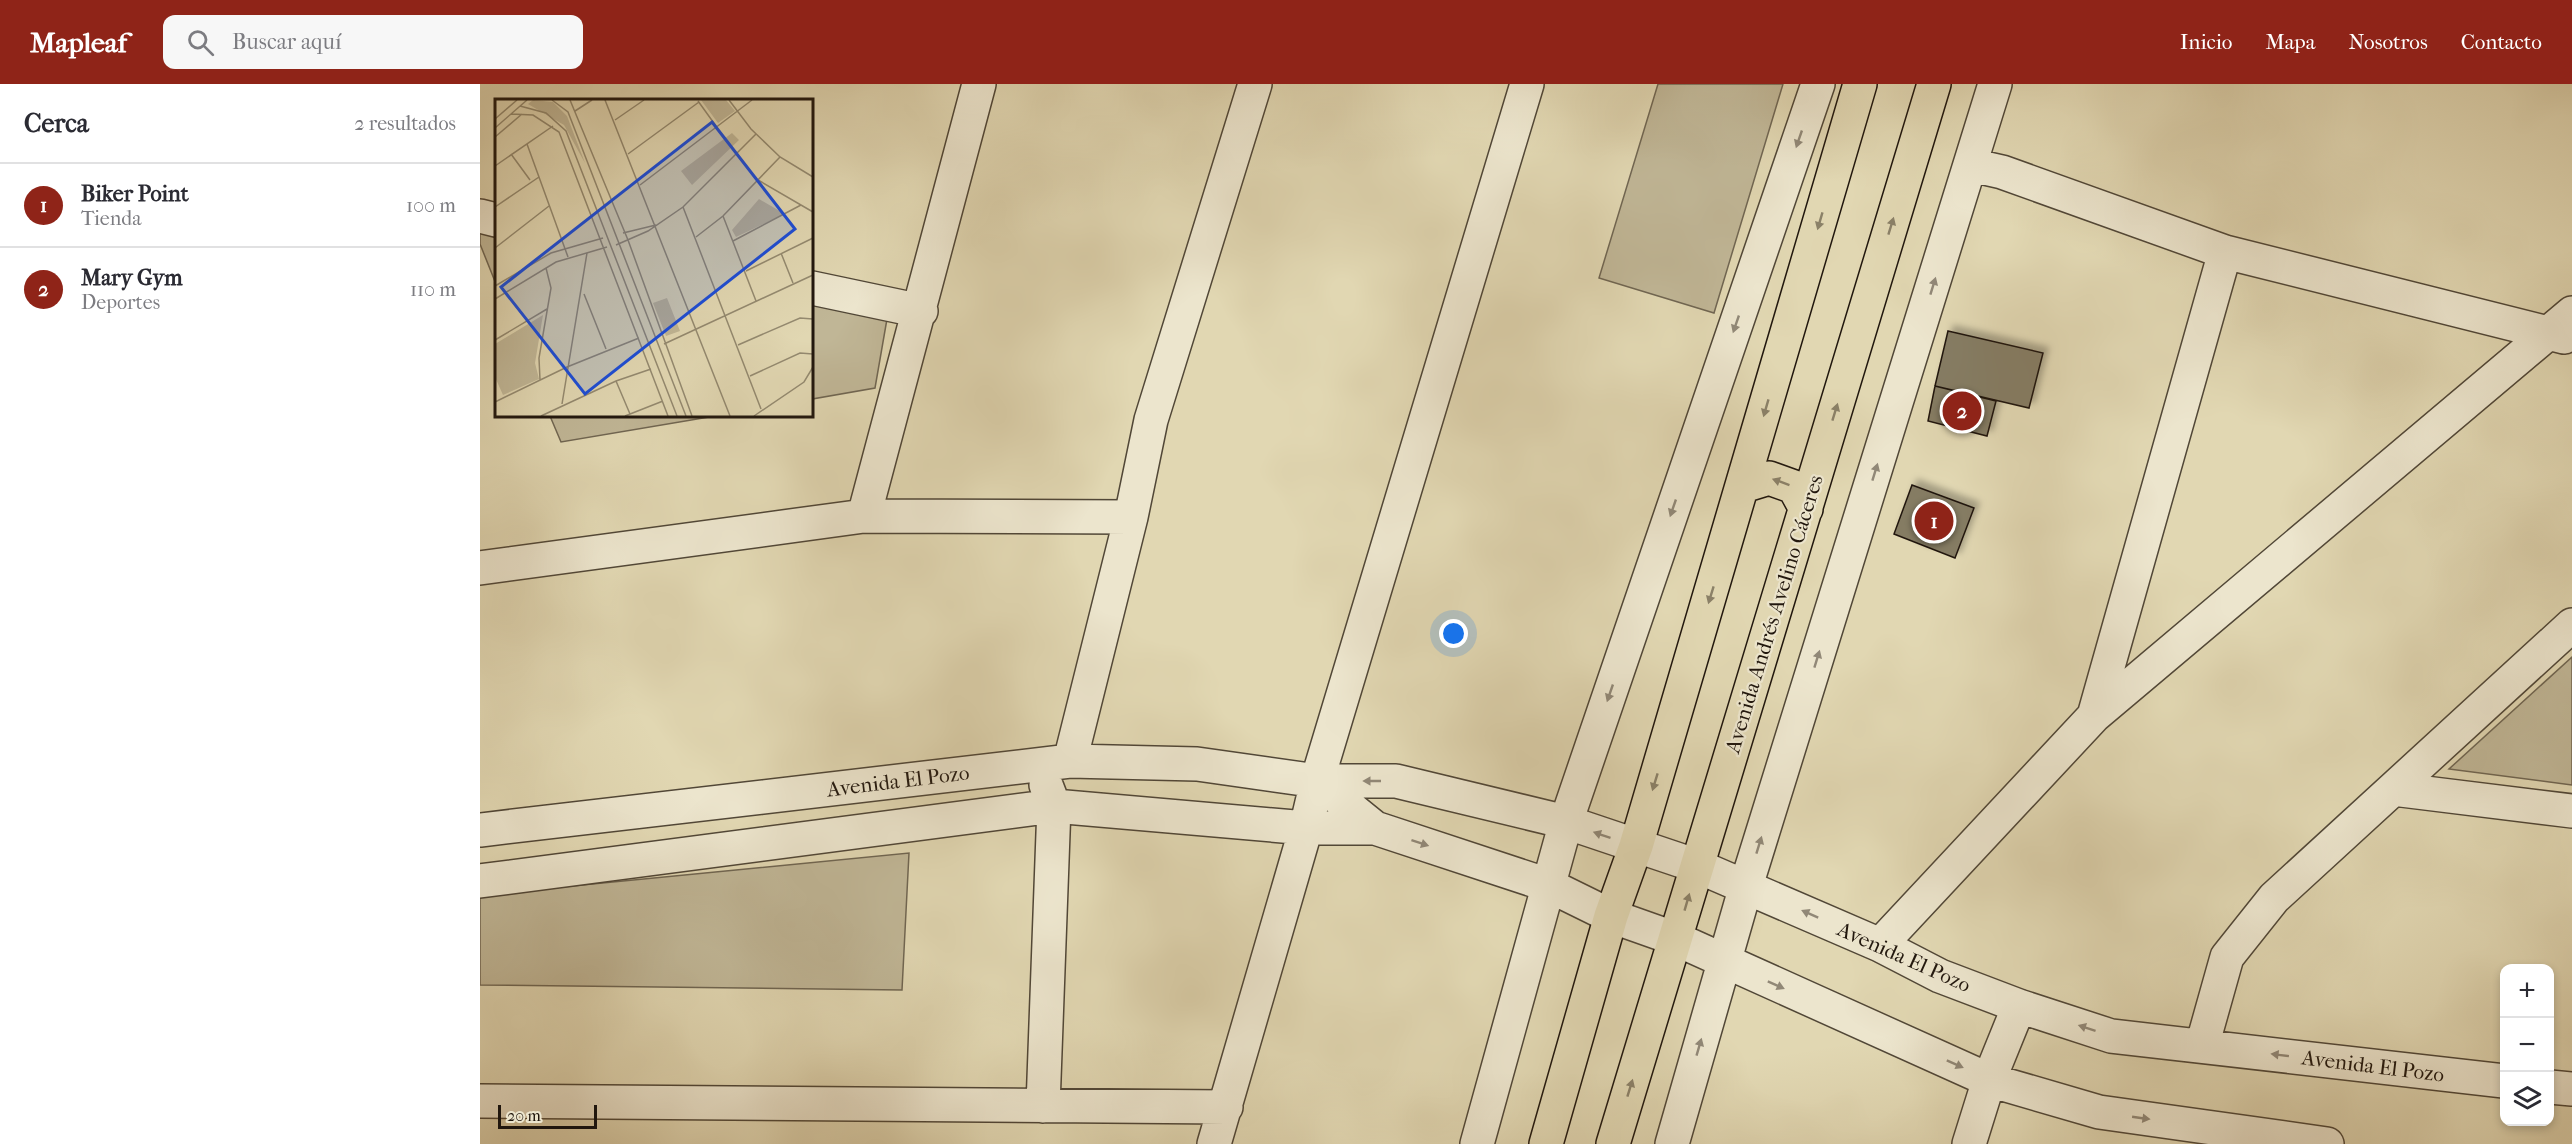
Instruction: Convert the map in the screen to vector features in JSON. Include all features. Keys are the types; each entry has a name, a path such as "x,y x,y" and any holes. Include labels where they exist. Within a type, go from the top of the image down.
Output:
{"main road":[{"path":"1546,1144 1611,916 1636,846 1860,84"},
{"name":"Avenida Andrés Avelino Cáceres","path":"1613,1144 1934,84"},
{"path":"1743,486 1769,478 1778,481 1794,487 1806,508"}],"street":[{"path":"864,516 921,311 979,84"},
{"path":"1070,761 1131,517 1151,420 1255,84"},
{"path":"1214,1144 1306,828 1317,781 1527,84"},
{"path":"1477,1144 1566,822 1818,84"},
{"path":"1672,1144 1723,961 1995,84"},
{"path":"1971,165 2002,172 2225,252 2564,328"},
{"path":"480,216 495,220"},
{"path":"2094,716 2225,252"},
{"path":"813,288 921,311"},
{"path":"1880,945 2094,716 2564,328"},
{"path":"480,568 864,516 1131,517"},
{"path":"2202,1046 2228,957 2274,898 2572,625"},
{"name":"Avenida El Pozo","path":"480,830 1070,761 1197,764 1317,781 1396,781 1566,822 1697,866 1880,945 1940,976 2019,1006 2111,1036 2500,1080"},
{"path":"1038,764 1054,806 1043,1106"},
{"path":"1317,781 1375,828"},
{"path":"2392,789 2572,811"},
{"path":"480,881 1054,806 1306,828 1375,828 1548,885 1611,916 1676,939 1989,1080 2099,1112 2327,1144"},
{"path":"1969,1144 1989,1080 2019,1006"},
{"path":"2554,1087 2572,1089"},
{"path":"480,1101 1226,1107"}],"shaded area":[{"path":"1658,84 1783,84 1714,313 1599,278"},
{"path":"480,225 495,229 495,282 480,244"},
{"path":"813,302 887,319 875,388 813,399"},
{"path":"550,417 709,417 561,442"},
{"path":"2572,657 2572,785 2449,769"},
{"path":"909,853 902,990 480,985 480,895"}],"building":[{"path":"1948,331 2043,353 2029,408 1935,386"},
{"path":"1935,386 1996,401 1987,436 1928,421"},
{"path":"1912,485 1974,508 1955,558 1894,534"}],"place":[{"name":"Mary Gym","path":"1962,411"},
{"name":"Biker Point","path":"1934,521"}]}
